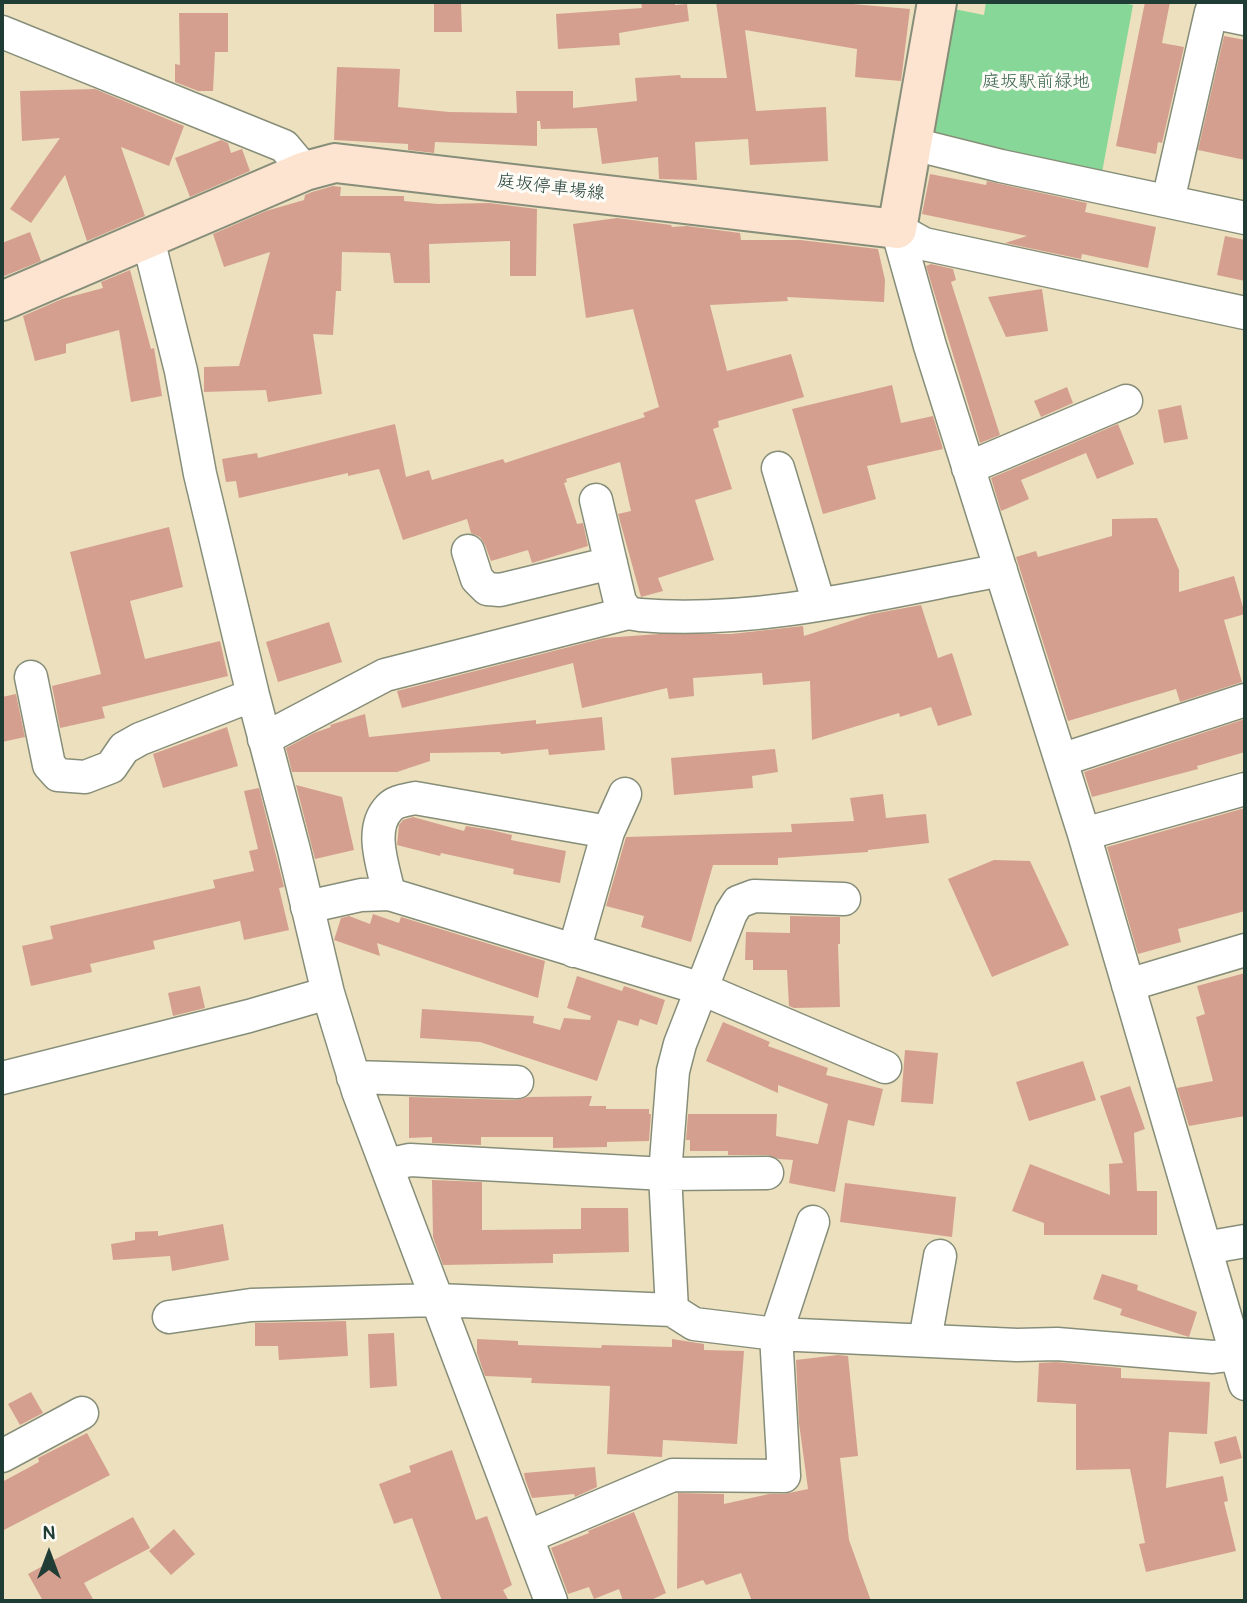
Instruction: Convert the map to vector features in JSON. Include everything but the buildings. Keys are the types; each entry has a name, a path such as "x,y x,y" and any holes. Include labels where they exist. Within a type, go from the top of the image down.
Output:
{"main road":[{"path":"897,229 937,2"},
{"name":"庭坂停車場線","path":"2,301 305,171 335,163 897,229"}],"street":[{"path":"1168,201 1212,12 1245,19"},
{"path":"2,32 284,146 305,171"},
{"path":"913,144 1001,166 1245,218"},
{"path":"897,229 924,244 1245,313"},
{"path":"897,229 968,467 1084,834 1245,1384"},
{"path":"148,239 181,371 200,474 328,993 353,1077 551,1601"},
{"path":"968,467 1126,401"},
{"path":"778,467 819,604"},
{"path":"596,500 620,602 628,613"},
{"path":"468,551 477,579 487,589 500,590 611,563"},
{"path":"264,740 385,675 628,613 658,617 726,614 819,604 1001,570"},
{"path":"31,677 49,765 58,775 85,777 111,767 124,748 141,738 253,695"},
{"path":"1061,760 1245,699"},
{"path":"1084,834 1245,789"},
{"path":"574,951 608,832 625,793"},
{"path":"389,894 378,839 379,828 389,808 398,802 415,798 608,832"},
{"path":"307,907 361,895 389,894 702,989 885,1067"},
{"path":"672,1310 665,1174 673,1071 680,1044 731,913 738,902 754,896 844,899"},
{"path":"1128,985 1245,950"},
{"path":"2,1078 222,1023 328,993"},
{"path":"353,1077 517,1082"},
{"path":"386,1165 410,1160 665,1174 767,1172"},
{"path":"527,1537 673,1475 784,1476 776,1334 813,1222"},
{"path":"1205,1248 1245,1241"},
{"path":"925,1340 940,1256"},
{"path":"169,1317 251,1305 438,1300 672,1310 694,1324 776,1334 1017,1345 1057,1344 1213,1357 1236,1354"},
{"path":"2,1456 82,1413"}],"green space":[{"name":"庭坂駅前緑地","path":"986,2 1117,2 1133,5 1101,178 923,139 944,7 984,15"}]}
